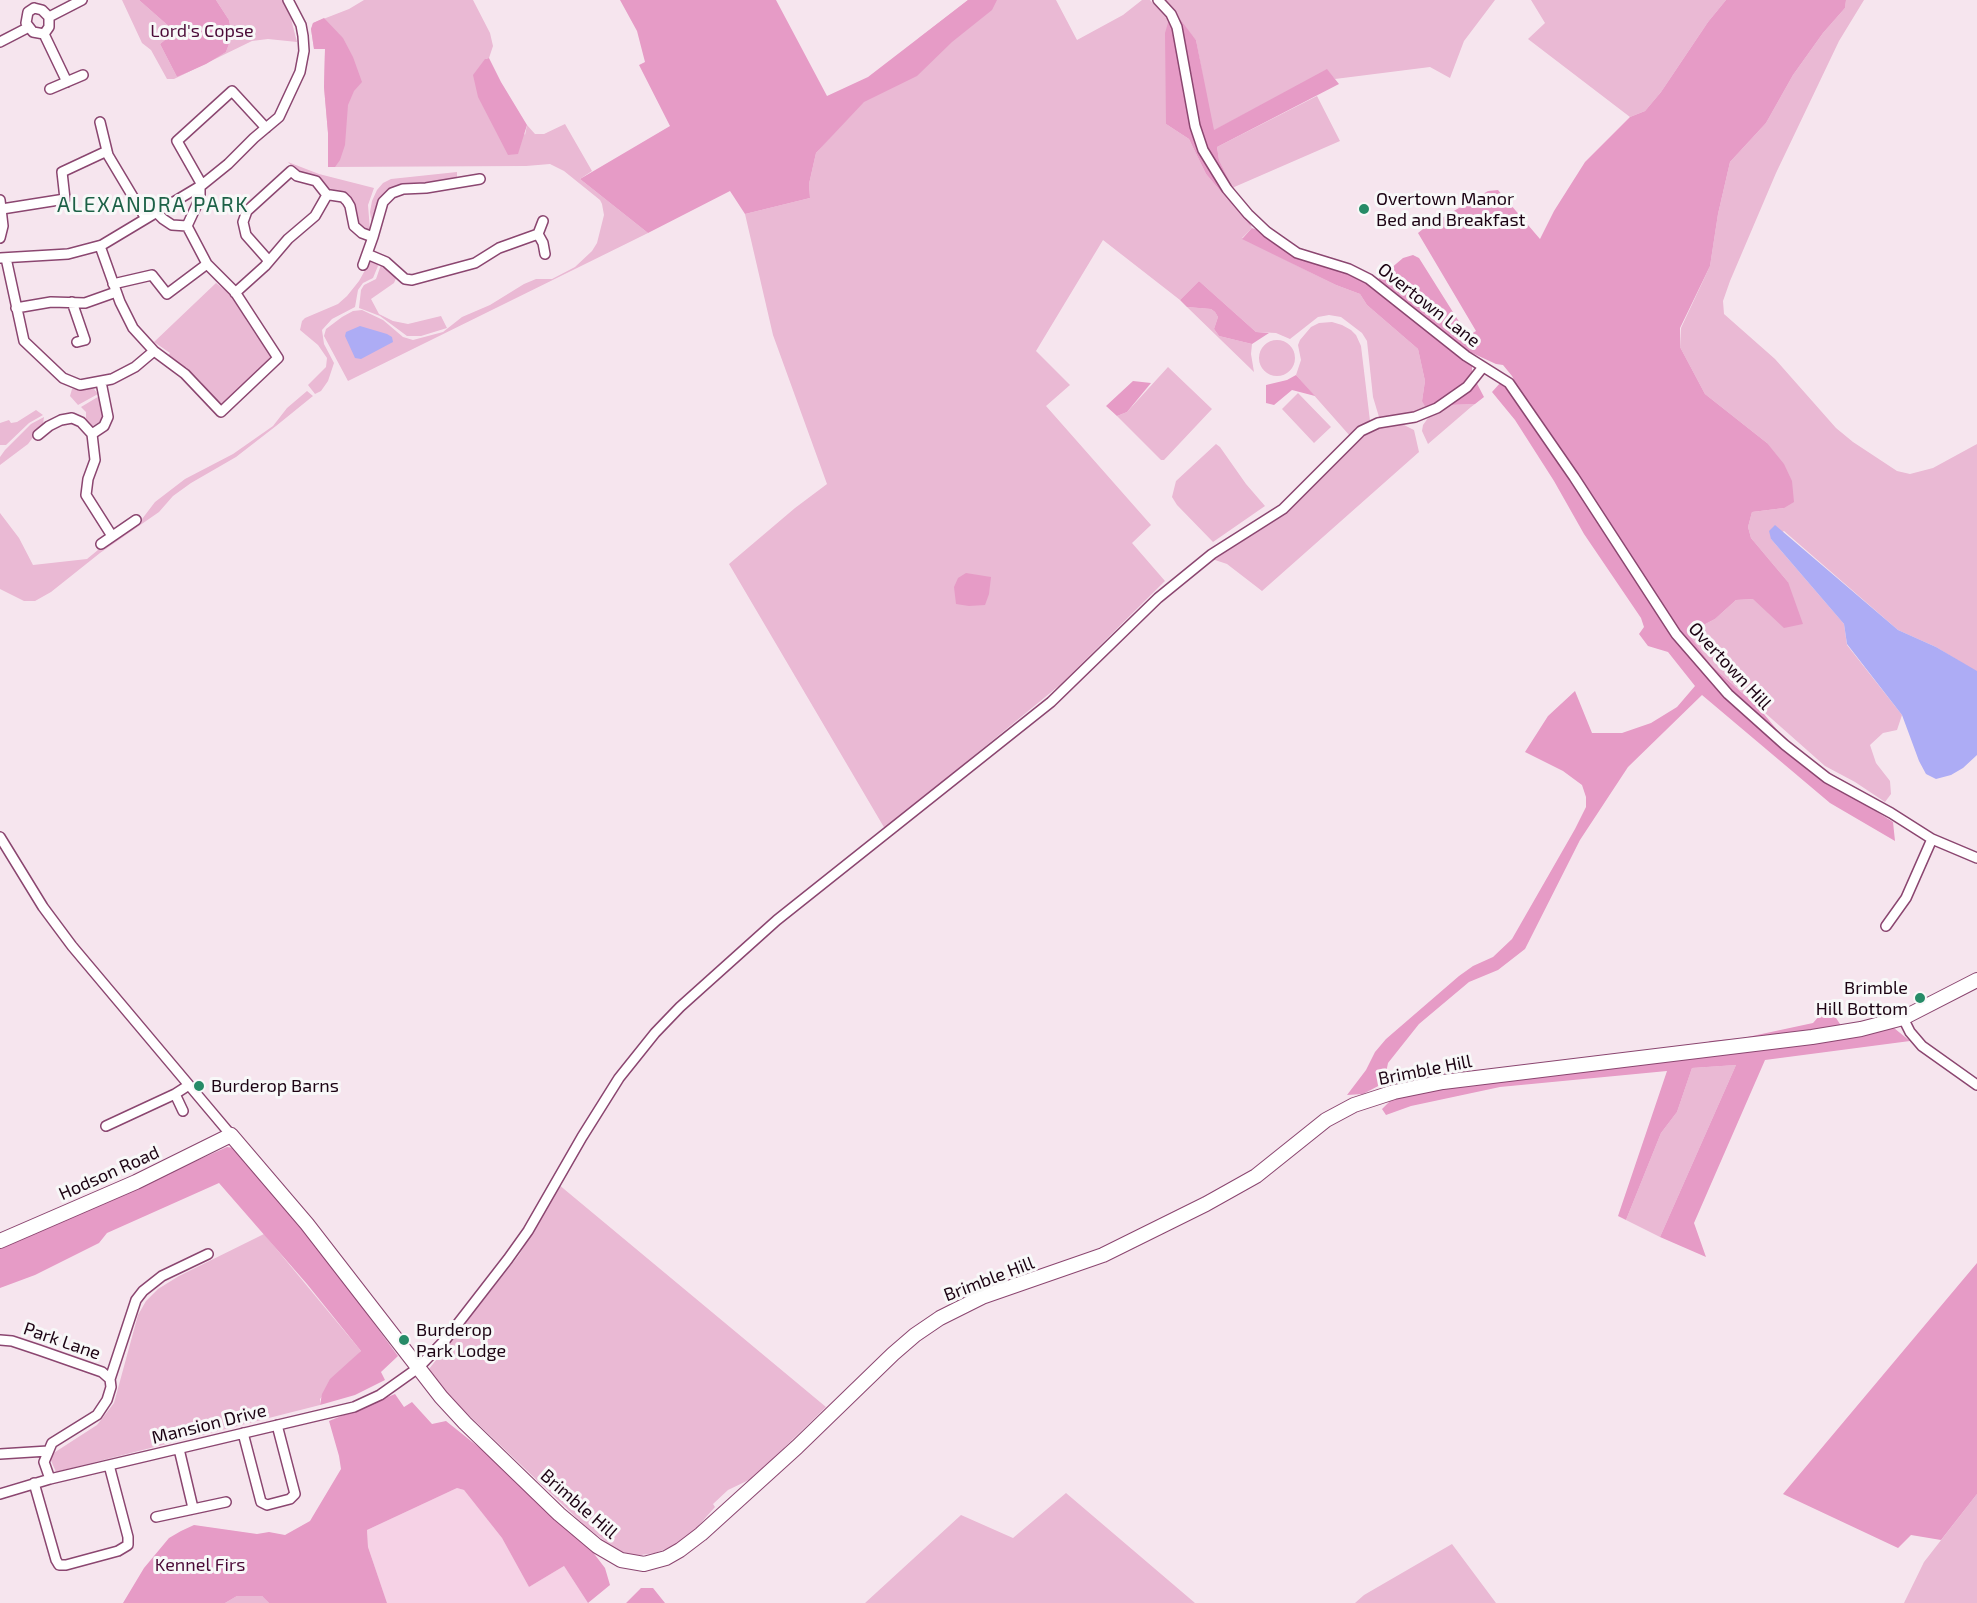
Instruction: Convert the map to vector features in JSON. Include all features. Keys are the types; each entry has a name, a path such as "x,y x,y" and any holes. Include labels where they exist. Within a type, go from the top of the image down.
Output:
{"main road":[{"name":"Brimble Hill","path":"231,1135 307,1224 441,1397 478,1438 584,1536 610,1555 621,1560 644,1564 652,1563 680,1550 701,1534 789,1454 893,1354 940,1318 982,1297 1102,1256 1206,1204 1256,1176 1326,1120 1354,1105 1394,1092 1443,1082 1861,1029 1903,1018 1977,980"},
{"name":"Hodson Road","path":"0,1241 136,1182 231,1135"}],"street":[{"path":"49,17 82,0"},
{"path":"154,351 128,372 100,382 80,385 63,378 24,341 3,258 68,254 100,246 201,186 266,128 282,113 303,61 302,30 288,0"},
{"name":"Overtown Lane","path":"1158,0 1171,14 1177,27 1195,126 1203,150 1227,189 1248,214 1267,232 1297,253 1350,269 1369,279 1483,368"},
{"path":"28,4 42,10 49,17 49,27 44,34 33,32 29,27 26,19 28,4"},
{"path":"0,42 29,27"},
{"path":"44,34 66,82"},
{"path":"50,89 83,75"},
{"path":"224,83 266,128"},
{"path":"187,226 200,198 201,186 177,141 231,91"},
{"path":"100,122 107,151 146,218"},
{"path":"0,238 3,226 1,204 65,199 62,172 107,151"},
{"path":"269,261 250,242 243,222 247,211 287,168 297,176 316,181 327,195 343,197 350,206 354,226 362,233 373,237"},
{"path":"363,265 383,202 392,193 400,189 426,188 480,178"},
{"path":"235,293 319,211 327,195"},
{"path":"156,212 172,225 187,226"},
{"path":"367,254 386,262 405,279 412,280 475,263 499,248 538,234 543,221"},
{"path":"100,246 128,321 154,351 185,374 221,412 278,358 235,293 207,264 187,226"},
{"path":"538,234 545,254"},
{"path":"16,308 39,303 85,303 115,288 152,275 167,294 207,264"},
{"path":"72,302 85,340 77,342"},
{"name":"Overtown Hill","path":"1483,368 1507,381 1515,390 1574,477 1660,612 1688,650 1743,708 1819,773 1932,839 1977,858"},
{"name":"Mansion Drive","path":"0,1494 50,1479 354,1407 380,1395 418,1368 446,1339 508,1259 528,1231 619,1078 655,1033 680,1007 777,920 1051,702 1158,598 1212,554 1283,509 1361,431 1378,423 1415,417 1437,408 1467,387 1483,368"},
{"path":"92,434 104,426 108,417 100,382"},
{"path":"38,435 53,423 72,418 81,422 92,434 95,460 88,479 87,495 112,536"},
{"path":"100,544 136,520"},
{"path":"0,837 43,907 72,946 231,1135"},
{"path":"1886,926 1906,898 1932,839"},
{"path":"1903,1018 1910,1032 1922,1046 1977,1085"},
{"path":"106,1126 175,1094 189,1085"},
{"path":"175,1094 183,1111"},
{"name":"Park Lane","path":"48,1451 52,1443 102,1410 111,1387 110,1378 131,1313 143,1291 173,1270 208,1254"},
{"name":"Park Lane","path":"0,1340 12,1341 39,1350 102,1372 110,1378"},
{"path":"243,1433 262,1503 267,1505 291,1499 295,1493 278,1425"},
{"path":"179,1449 193,1508"},
{"path":"0,1454 48,1451 44,1462 50,1479"},
{"path":"34,1483 56,1560 59,1565 64,1565 118,1551 128,1545 128,1537 109,1465"},
{"path":"156,1517 226,1502"}],"shaded area":[{"path":"122,0 139,0 173,30 171,35 160,44 177,77 226,52 232,36 229,20 216,0 282,0 291,19 297,42 268,39 252,41 174,79 167,79 151,50 142,43"},
{"path":"364,0 473,0 490,33 493,46 489,58 485,59 525,135 527,125 535,134 544,134 565,124 592,171 580,179 648,233 348,381 324,336 326,329 342,317 353,311 362,310 383,320 403,337 413,340 443,332 462,317 490,305 524,284 536,279 552,279 575,267 597,243 604,215 600,200 564,171 550,164 328,167 324,87 325,49 314,49 311,29 313,23 349,9"},
{"path":"968,0 1056,0 1077,40 1123,15 1142,0 1150,0 1169,20 1166,124 1189,139 1206,174 1252,228 1242,238 1336,285 1360,294 1367,305 1418,349 1425,381 1422,401 1434,406 1415,414 1379,417 1373,397 1367,341 1362,333 1341,317 1329,315 1318,317 1290,339 1276,333 1256,332 1199,281 1180,300 1103,240 1036,351 1070,385 1046,406 1151,525 1132,543 1165,581 1061,684 885,829 729,564 827,484 773,335 745,214 810,198 809,184 816,153 919,38"},
{"path":"1162,0 1495,0 1464,41 1450,78 1430,67 1335,79 1327,70 1213,131 1196,40"},
{"path":"1531,0 1726,0 1708,22 1661,92 1645,111 1630,117 1528,39 1545,23"},
{"path":"1846,0 1864,0 1839,41 1776,173 1723,301 1724,314 1775,359 1836,428 1897,471 1910,474 1933,468 1977,444 1977,672 1936,647 1898,630 1784,531 1771,539 1844,624 1847,645 1902,715 1897,730 1883,733 1870,745 1876,763 1890,781 1891,794 1885,802 1825,766 1711,665 1688,633 1715,619 1736,600 1753,599 1788,582 1751,538 1748,527 1752,512 1784,508 1767,443 1705,394 1680,347 1681,328 1710,266 1718,214 1730,162 1766,123 1793,75 1823,33 1845,8"},
{"path":"1317,96 1340,141 1232,188 1219,160 1217,147"},
{"path":"288,162 319,174 374,188 368,205 370,230 366,231 358,225 348,196 343,192 329,191 321,180 298,172"},
{"path":"457,172 457,177 427,184 397,187 372,225 370,212 372,201 383,183 391,179"},
{"path":"372,261 380,261 373,278 363,283 358,290 355,307 332,319 322,330 324,344 334,363 328,381 321,391 315,394 308,385 326,367 327,358 318,345 300,330 302,321 338,304 359,281"},
{"path":"382,262 397,276 394,283 371,299 379,314 393,321 408,324 441,316 447,328 421,336 407,336 380,316 359,308 361,290 364,285 376,279"},
{"path":"216,283 231,295 271,357 227,401 222,403 217,402 203,388 202,383 186,367 182,367 168,356 170,353 154,342"},
{"path":"1187,307 1211,309 1218,317 1214,329 1219,336 1252,344 1254,372"},
{"path":"1332,322 1351,330 1361,346 1370,421 1350,436 1296,375 1301,360 1298,345 1300,340 1311,327 1319,323"},
{"path":"1277,340 1289,346 1295,358 1289,370 1277,376 1265,370 1259,358 1265,346"},
{"path":"1168,367 1212,409 1164,460 1161,460 1117,416 1127,412"},
{"path":"72,389 94,389 98,394 78,405 70,396"},
{"path":"307,391 313,396 276,426 236,457 173,496 159,512 100,553 51,592 35,601 24,601 0,589 0,513 19,538 33,565 87,559 104,545 139,523 155,502 185,479 233,454 273,426 287,408"},
{"path":"1298,393 1331,427 1314,443 1282,409"},
{"path":"101,395 104,419 91,427 86,421 86,412 81,407"},
{"path":"1475,404 1428,444 1422,431 1428,418 1447,405"},
{"path":"36,410 43,415 29,423 6,445 0,445 0,423 9,420 11,423 17,422"},
{"path":"44,417 43,424 28,444 0,465 0,457 5,450 31,424"},
{"path":"1390,424 1402,424 1414,430 1419,452 1262,591 1227,564 1212,559 1251,533 1368,432"},
{"path":"1216,444 1265,506 1213,542 1172,497 1176,481"},
{"path":"1736,1065 1660,1237 1626,1220 1661,1133 1677,1112 1692,1068"},
{"path":"558,1184 826,1407 753,1478 728,1490 713,1504 715,1507 692,1533 676,1545 655,1553 634,1556 615,1549 585,1526 456,1403 429,1369 519,1255"},
{"path":"264,1234 361,1351 320,1399 320,1405 56,1472 49,1456 97,1425 114,1403 138,1315 146,1301 158,1289 179,1276"},
{"path":"457,1488 464,1490 502,1538 529,1587 564,1566 588,1603 387,1603 368,1547 367,1530"},
{"path":"1066,1493 1195,1603 865,1603 961,1515 1013,1538"},
{"path":"1977,1494 1977,1603 1904,1603 1924,1562"},
{"path":"1452,1544 1496,1603 1355,1603 1364,1595"},
{"path":"237,1596 262,1596 269,1603 225,1603"}],"green space":[{"name":"Lord's Copse","path":"139,0 216,0 229,20 232,36 226,52 177,77 160,44 171,35 173,30"},
{"path":"620,0 776,0 827,96 868,77 968,0 997,0 992,10 952,42 917,76 864,102 816,153 809,184 810,198 745,214 730,191 648,233 580,179 670,126 639,65 645,62 637,31"},
{"path":"1726,0 1846,0 1845,8 1823,33 1793,75 1766,123 1730,162 1718,214 1710,266 1680,328 1680,347 1705,394 1767,443 1784,464 1792,481 1794,502 1784,508 1752,512 1748,527 1751,538 1788,582 1803,624 1784,628 1753,599 1736,600 1715,619 1688,633 1711,665 1759,708 1810,770 1893,822 1895,841 1830,803 1702,695 1628,767 1580,840 1525,949 1498,970 1469,982 1419,1024 1388,1063 1384,1083 1363,1094 1347,1095 1386,1039 1459,976 1473,966 1493,957 1512,939 1575,829 1586,807 1582,785 1563,771 1525,752 1548,716 1575,691 1592,733 1622,733 1651,723 1677,707 1695,686 1668,652 1648,646 1639,634 1644,627 1641,618 1584,534 1515,420 1492,392 1501,382 1521,394 1512,376 1503,365 1472,353 1472,374 1484,397 1475,404 1425,406 1422,401 1425,381 1418,349 1367,305 1360,294 1336,285 1242,239 1252,228 1260,231 1290,254 1351,274 1370,286 1403,258 1413,255 1419,258 1468,336 1476,331 1418,233 1488,191 1498,190 1540,239 1554,211 1585,162 1630,117 1645,111"},
{"path":"1172,9 1196,40 1214,130 1327,69 1339,84 1217,147 1219,160 1252,228 1206,174 1189,139 1166,124 1165,33"},
{"path":"324,18 343,38 362,82 354,91 348,105 345,145 335,167 328,167 324,87 325,49 314,49 311,29 313,23"},
{"path":"489,58 527,125 518,154 508,155 478,97 473,75 485,59"},
{"path":"1199,281 1256,332 1269,333 1252,344 1219,336 1214,329 1218,317 1215,312 1211,309 1187,307 1180,300"},
{"path":"1296,375 1315,396 1292,390 1274,405 1266,403 1266,385 1287,380"},
{"path":"1133,381 1151,383 1127,412 1117,416 1106,406"},
{"path":"966,573 991,577 985,605 956,604 954,587 958,578"},
{"path":"1828,1006 1848,1036 1894,1028 1910,1041 1765,1060 1694,1223 1706,1257 1660,1237 1736,1065 1692,1068 1677,1112 1661,1133 1626,1220 1618,1216 1667,1071 1500,1087 1411,1106 1386,1115 1382,1109 1392,1099 1473,1083 1681,1058 1710,1041 1743,1038 1813,1023"},
{"path":"227,1147 233,1148 294,1215 398,1356 381,1372 385,1380 355,1395 320,1405 322,1394 330,1379 361,1351 307,1284 219,1183 107,1233 99,1243 35,1275 0,1288 0,1249"},
{"path":"1977,1263 1977,1494 1941,1540 1911,1535 1898,1548 1783,1494"},
{"name":"Kennel Firs","path":"395,1394 404,1407 412,1402 432,1424 446,1421 491,1457 592,1551 605,1568 610,1585 588,1603 564,1566 529,1587 502,1538 464,1490 457,1488 367,1530 368,1547 387,1603 269,1603 262,1596 237,1596 225,1603 123,1603 144,1568 169,1538 194,1525 257,1534 269,1532 285,1535 310,1521 341,1469 329,1421"},
{"path":"641,1588 653,1588 665,1603 626,1603"}],"water":[{"path":"360,326 387,334 392,337 393,342 361,359 355,358 345,336 346,332"},
{"path":"1775,525 1898,630 1936,647 1977,671 1977,755 1963,768 1951,775 1936,779 1926,774 1902,715 1847,644 1844,624 1771,539 1769,531"}],"place":[{"name":"Overtown Manor Bed and Breakfast","path":"1364,209"},
{"name":"Brimble Hill Bottom","path":"1920,998"},
{"name":"Burderop Barns","path":"199,1086"},
{"name":"Burderop Park Lodge","path":"404,1340"}],"district":[{"name":"ALEXANDRA PARK","path":"153,205"}]}
